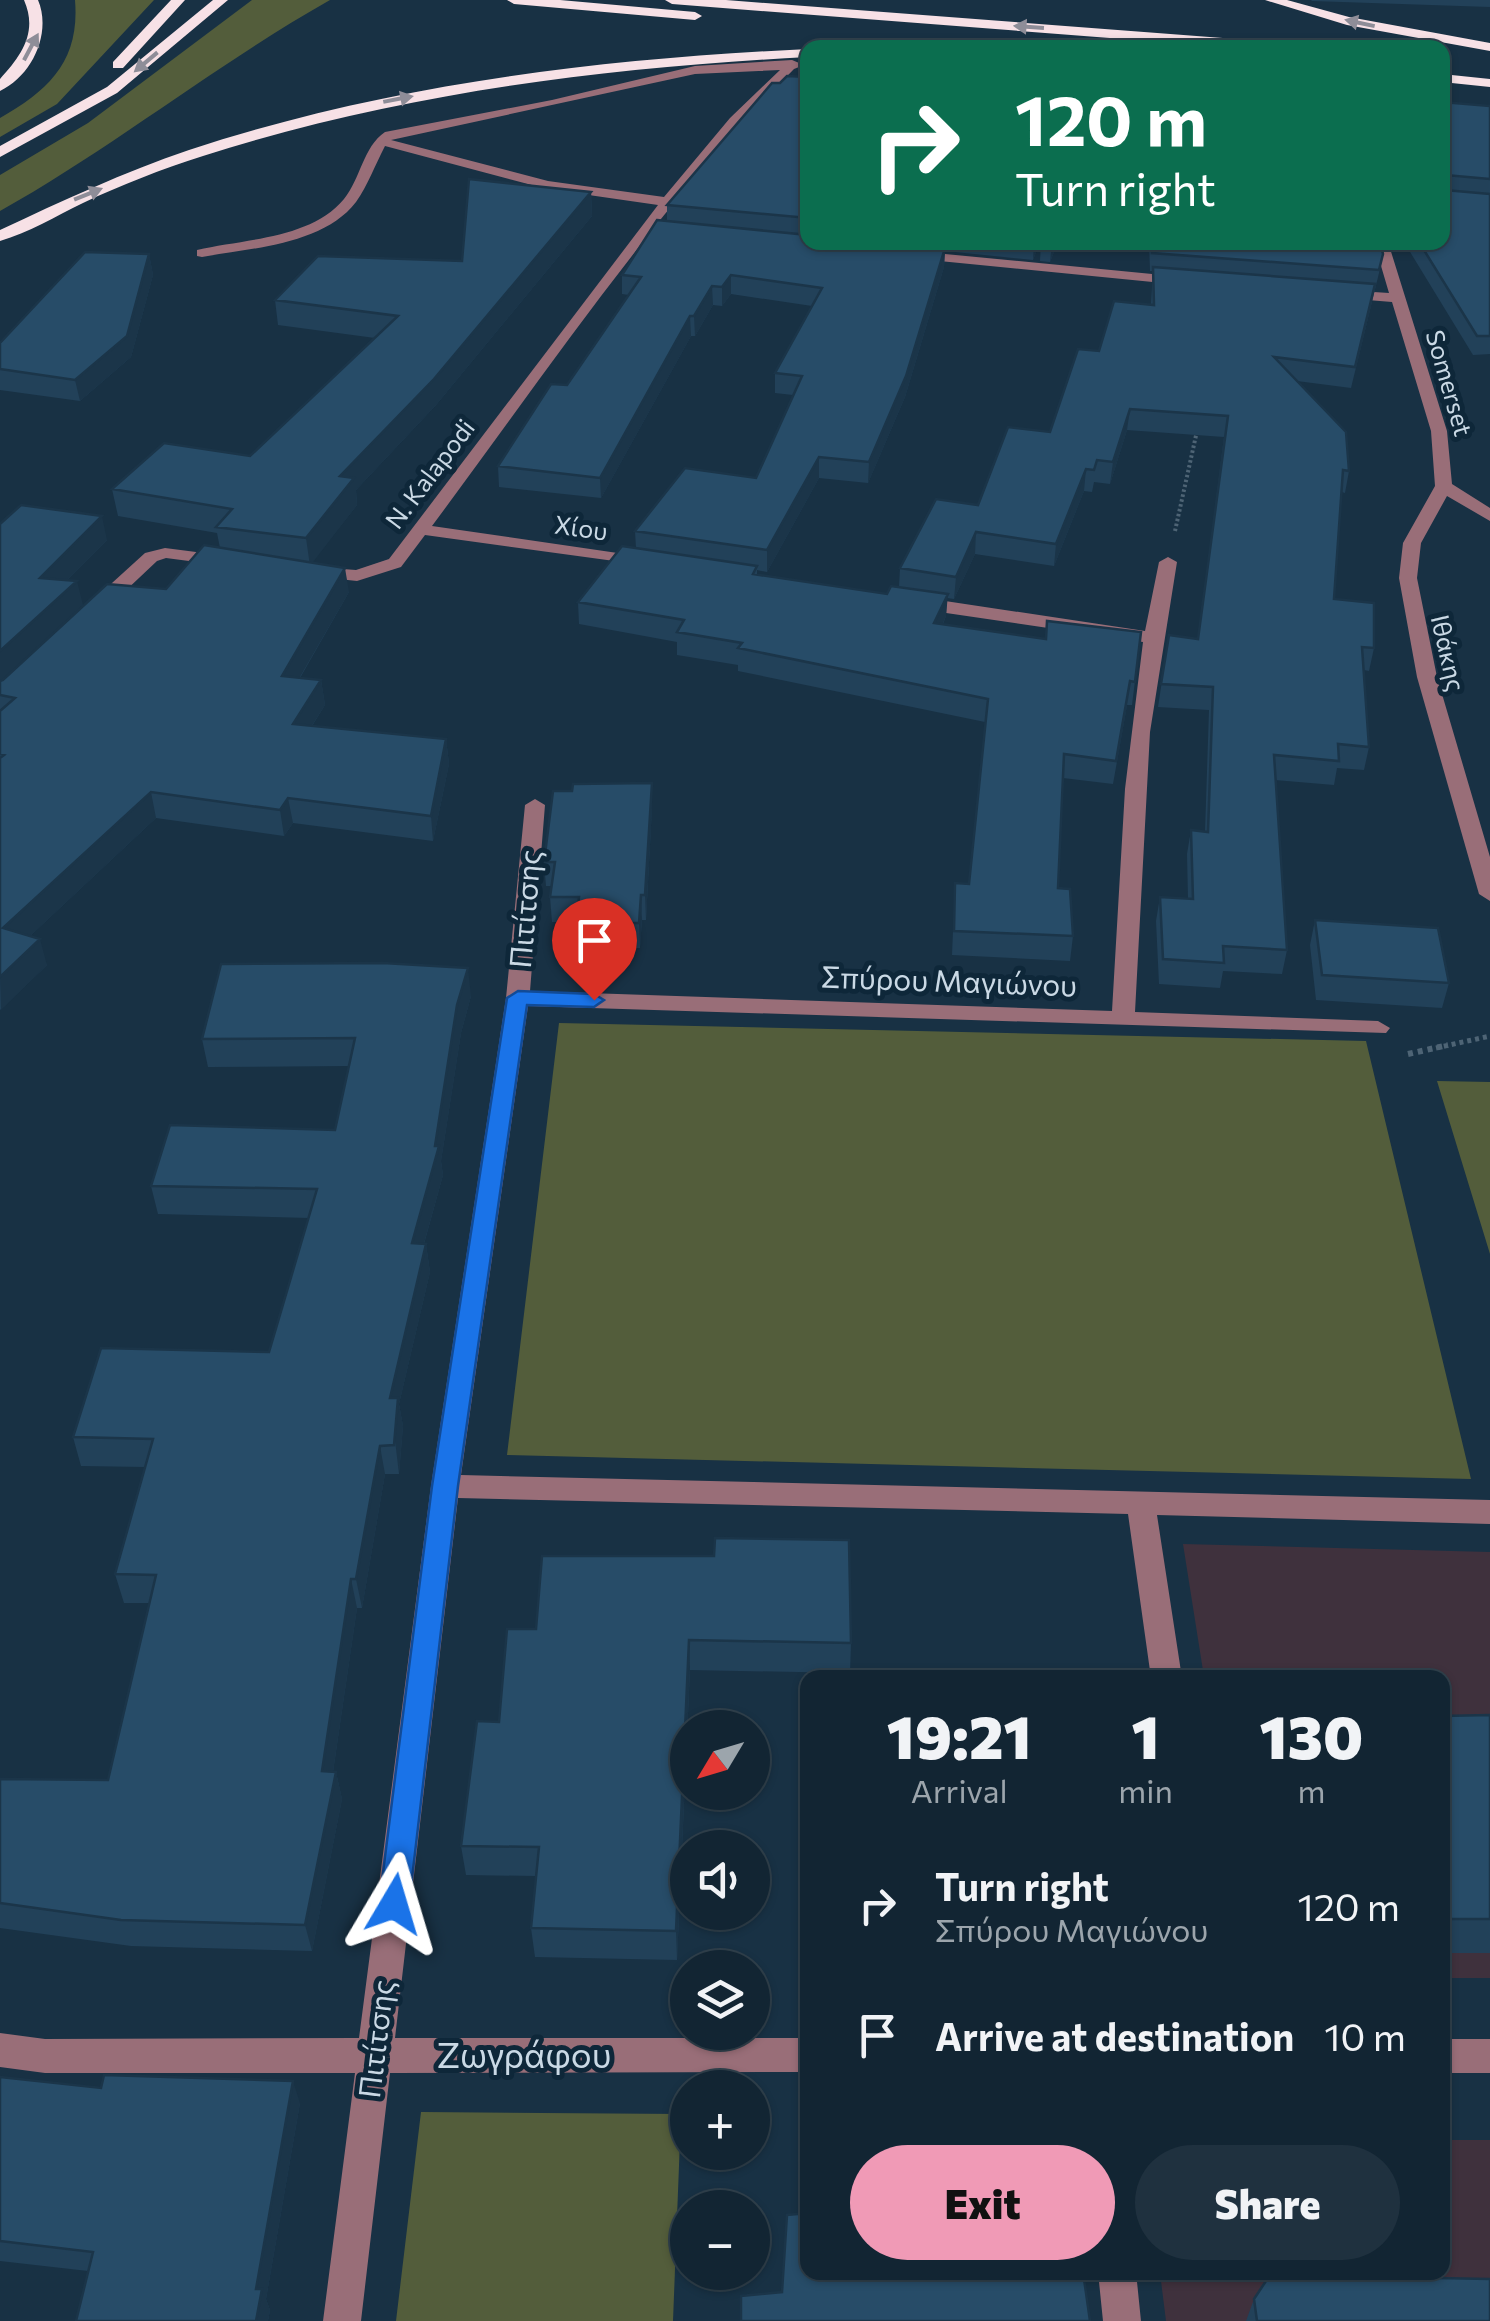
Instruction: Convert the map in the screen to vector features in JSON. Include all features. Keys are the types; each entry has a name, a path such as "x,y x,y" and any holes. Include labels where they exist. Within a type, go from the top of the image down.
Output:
{"highway":[{"path":"0,87 20,67 39,32 38,12 30,0"},
{"path":"44,128 130,54 178,0"},
{"path":"0,152 112,90 221,0"},
{"path":"514,0 864,31"},
{"path":"672,0 1196,40"},
{"path":"1272,0 1347,20 1490,47"},
{"path":"0,236 55,207 202,151 361,106 621,64 800,53"},
{"path":"1458,59 1490,62"},
{"path":"1450,79 1490,82"}],"street":[{"path":"202,253 286,235 337,214 352,196 381,141 399,133 552,104 696,70 800,65"},
{"name":"N. Kalapodi","path":"292,569 347,576 379,571 395,563 655,230 667,202 735,120 800,65"},
{"path":"381,141 547,185 667,202"},
{"name":"Somerset","path":"1383,250 1438,431 1444,486"},
{"path":"890,253 1202,283"},
{"path":"1320,292 1398,298"},
{"path":"1444,486 1490,516"},
{"name":"Ιθάκης","path":"1444,486 1412,543 1408,578 1427,677 1490,894"},
{"name":"Χίου","path":"420,530 657,564"},
{"path":"82,621 151,557 165,553 238,562"},
{"path":"1123,1018 1134,788 1150,636 1168,562"},
{"path":"894,599 1150,636"},
{"name":"Πιτίτσης","path":"342,2321 445,1486 518,998 535,805"},
{"name":"Σπύρου Μαγιώνου","path":"518,998 1378,1028"},
{"path":"445,1486 1490,1512"},
{"path":"1141,1505 1166,1670"},
{"name":"Ζωγράφου","path":"0,2050 46,2056 800,2055"},
{"path":"1450,2056 1490,2056"},
{"path":"1118,2280 1122,2321"}],"path":[{"path":"1168,562 1200,417"},
{"path":"1402,1054 1490,1036"}],"shaded area":[{"path":"1183,1544 1490,1552 1490,1978 1450,1978 1450,1670 1203,1670"},
{"path":"1450,2140 1490,2140 1490,2321 1166,2321 1161,2280 1450,2280"}],"green space":[{"path":"75,0 154,0 57,104 0,137 0,118 47,84 67,56"},
{"path":"252,0 330,0 0,211 0,175 88,123"},
{"path":"559,1023 1366,1041 1471,1479 507,1455"},
{"path":"1437,1081 1490,1082 1490,1254"},
{"path":"421,2112 670,2114 670,2170 679,2170 678,2190 670,2190 673,2321 396,2321"}],"building":[{"path":"787,76 800,77 800,217 667,205 772,83 780,83"},
{"path":"1450,103 1490,106 1490,179 1450,175"},
{"path":"469,179 591,192 434,379 340,476 354,478 306,538 216,527 232,509 112,489 164,443 250,456 398,316 275,300 318,256 462,261"},
{"path":"1450,190 1490,194 1490,336 1477,336 1424,250 1450,250"},
{"path":"657,220 800,234 800,250 944,250 906,376 869,462 819,457 767,550 635,531 685,468 756,478 802,376 775,373 822,288 731,275 722,287 712,286 694,316 690,316 600,478 498,466 551,384 567,385 641,277 622,275"},
{"path":"1382,250 1383,254 1379,270 1152,253"},
{"path":"85,252 149,254 127,336 75,380 0,369 0,343"},
{"path":"1153,267 1375,284 1355,367 1274,357 1346,432 1349,471 1343,470 1334,599 1374,603 1374,648 1362,647 1369,747 1338,744 1339,761 1274,755 1287,950 1223,946 1224,963 1163,959 1160,897 1193,899 1191,830 1208,832 1213,687 1161,684 1169,635 1198,639 1228,416 1130,409 1113,462 1097,460 1094,470 1086,469 1056,544 976,532 956,577 900,568 936,499 978,505 1008,427 1050,432 1078,349 1099,351 1114,301 1154,305"},
{"path":"21,505 102,516 40,578 77,581 0,651 0,524"},
{"path":"204,545 345,568 282,676 321,680 293,724 446,739 431,816 288,798 280,810 151,792 3,928 40,939 0,977 0,758 4,755 0,754 0,711 15,698 0,695 0,681 107,584 166,589"},
{"path":"622,546 757,566 753,574 887,594 891,586 948,594 934,623 1046,639 1047,621 1141,632 1135,682 1130,681 1116,761 1064,754 1058,888 1070,889 1073,936 954,931 955,883 969,884 988,699 738,648 742,643 677,632 684,620 578,602"},
{"path":"652,783 645,895 641,895 639,923 576,923 579,897 550,897 555,862 544,862 553,791 572,791 573,784"},
{"path":"1315,920 1438,928 1449,983 1322,975"},
{"path":"383,963 468,968 457,1005 435,1146 439,1146 412,1243 426,1244 390,1398 398,1398 394,1445 380,1446 356,1579 351,1579 322,1771 336,1772 305,1925 121,1920 0,1903 0,1779 108,1780 156,1575 115,1574 153,1439 73,1437 101,1348 269,1352 317,1189 151,1186 170,1125 335,1130 355,1038 202,1039 221,964"},
{"path":"715,1538 849,1540 851,1643 689,1640 686,1710 670,1710 670,1810 681,1810 681,1830 670,1830 670,1930 676,1931 531,1928 539,1847 461,1846 477,1721 499,1722 507,1629 536,1629 542,1556 714,1556"},
{"path":"1490,1715 1490,1919 1450,1919 1450,1716"},
{"path":"104,2075 293,2081 256,2289 262,2289 256,2321 76,2321 93,2252 0,2241 0,2077 101,2088"},
{"path":"800,2214 800,2280 1084,2280 1090,2321 741,2321 741,2296 782,2292 787,2215"},
{"path":"1490,2279 1490,2321 1257,2321 1254,2299 1267,2280"}],"route":[{"path":"394,1904 445,1486 518,998 594,1000"}]}
